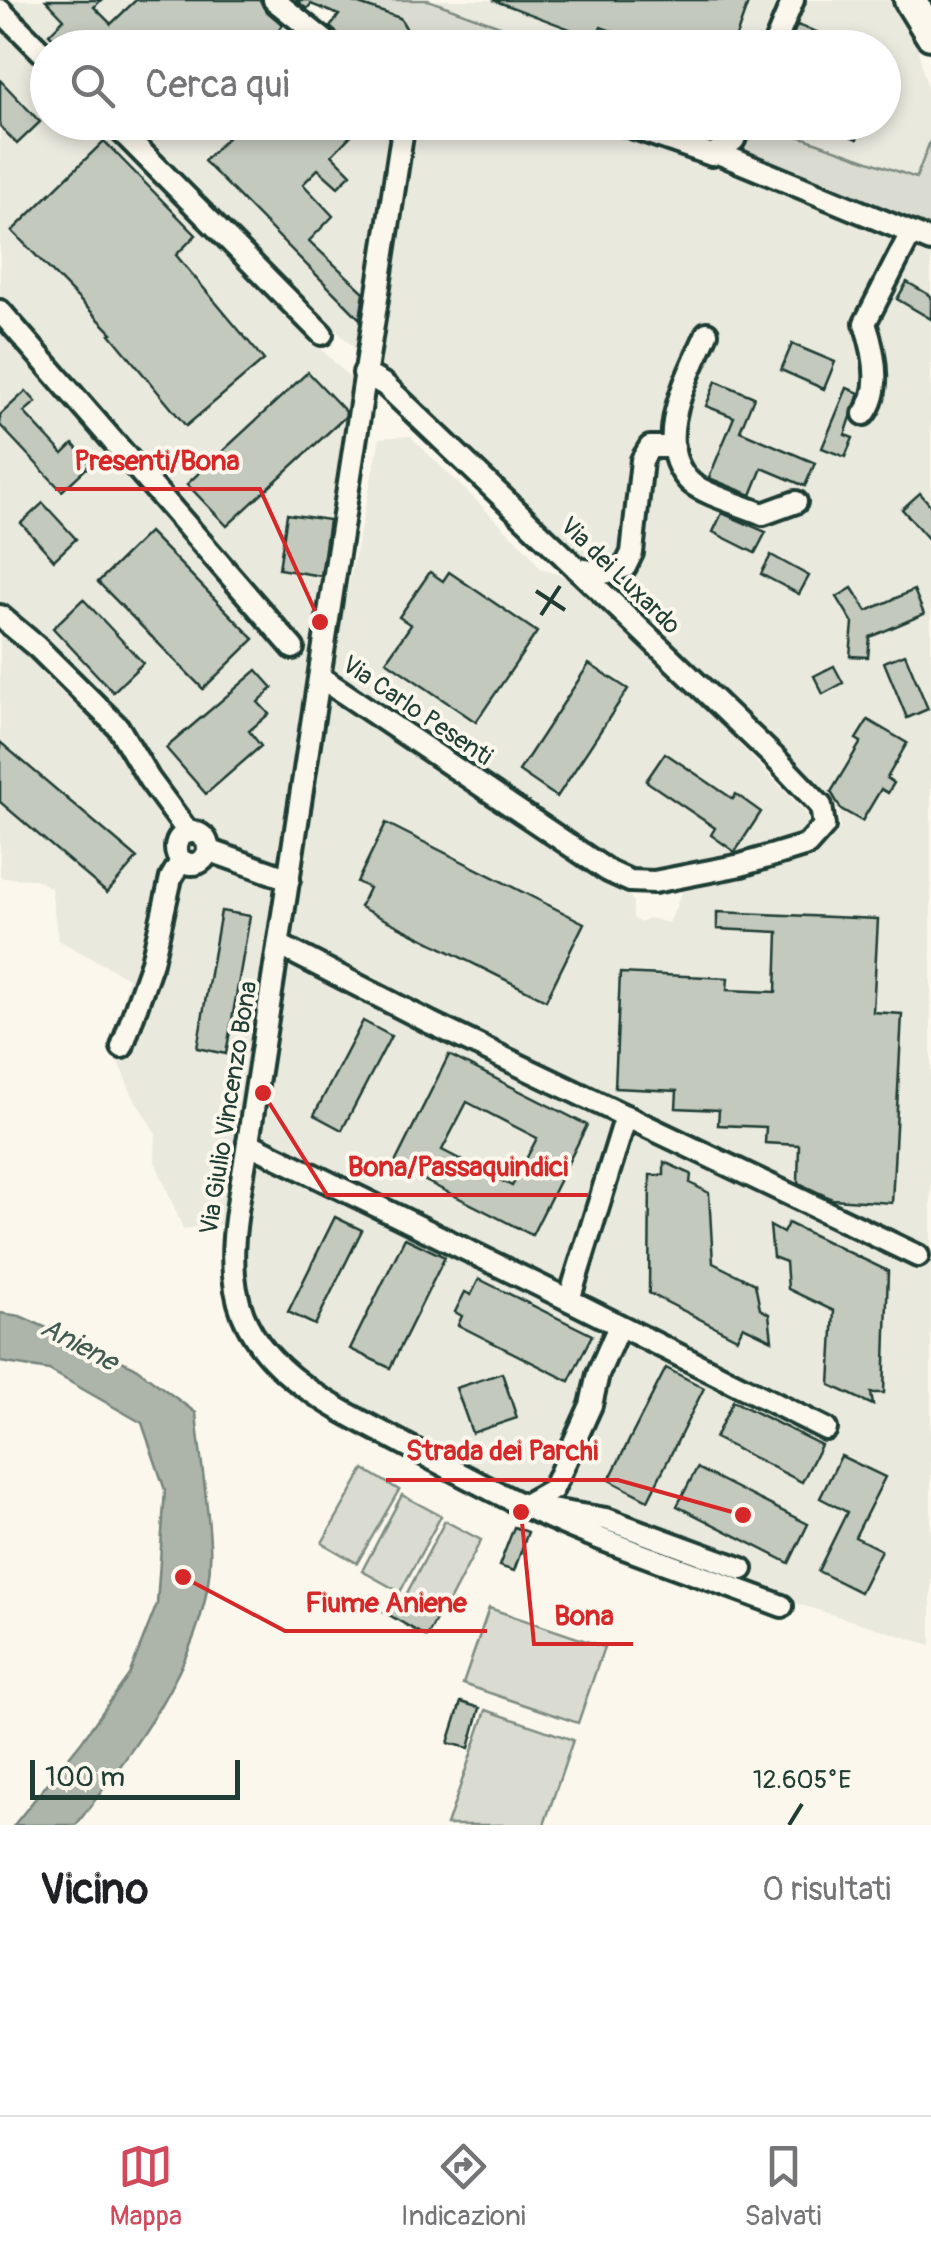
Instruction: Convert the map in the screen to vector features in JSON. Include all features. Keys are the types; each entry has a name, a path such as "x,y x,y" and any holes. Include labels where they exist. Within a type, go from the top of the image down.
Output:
{"highway":[{"path":"910,0 931,34"}],"street":[{"path":"274,0 312,30"},
{"path":"780,30 794,0"},
{"path":"0,10 30,40"},
{"path":"130,140 322,334"},
{"name":"Via Carlo Pesenti","path":"401,140 320,677 608,871 630,881 654,882 769,858 807,846 824,826"},
{"path":"664,140 704,155 718,153 921,237 865,324 874,354 871,405 864,414"},
{"path":"718,153 734,140"},
{"path":"0,310 293,648"},
{"path":"707,333 682,393 672,436 676,462 692,484 763,514 796,502"},
{"name":"Via dei Luxardo","path":"364,373 385,385 808,791 824,811 824,826"},
{"path":"576,568 606,573 625,567 632,553 642,460 650,447 674,447"},
{"path":"0,616 118,727 149,779 188,832 203,836 208,850"},
{"name":"Via Giulio Vincenzo Bona","path":"320,677 232,1258 237,1298 254,1337 290,1374 356,1418 524,1506 576,1530 782,1606"},
{"path":"181,861 176,847 179,838 188,832"},
{"path":"208,850 289,879"},
{"path":"181,861 200,862 208,850"},
{"path":"122,1047 152,962 171,878 181,861"},
{"path":"279,945 918,1256"},
{"path":"568,1300 626,1116"},
{"path":"248,1143 826,1429"},
{"path":"524,1506 553,1489 591,1405 598,1374 619,1326"},
{"path":"524,1506 606,1519 742,1569"}],"shaded area":[{"path":"8,0 264,0 303,30 38,30"},
{"path":"347,0 428,0 511,30 406,30 400,18"},
{"path":"428,0 780,0 769,30 511,30"},
{"path":"804,0 893,0 910,17 931,103 931,139 916,178 810,140 901,140 901,30 789,30"},
{"path":"0,22 30,53 30,140 114,140 356,384 286,863 226,1224 183,1229 155,1161 156,1134 132,1094 112,1048 128,978 58,940 51,888 35,879 0,875 0,628 114,731 159,805 178,828 197,825 180,812 117,713 0,608"},
{"path":"931,139 931,233 742,153 746,140 810,140 916,178"},
{"path":"147,140 390,140 360,352"},
{"path":"415,140 641,140 931,251 931,1645 785,1600 496,1483 324,1386 282,1357 260,1331 244,1292 239,1253 325,688 626,889 633,901 633,918 641,923 649,918 669,923 687,880 789,864 815,850 840,829 839,812 795,766 378,366"},
{"path":"693,140 721,140 712,145"},
{"path":"410,436 527,550 541,569 580,581 804,811 809,823 800,842 635,874 330,672 380,438"},
{"path":"364,1469 399,1490 357,1563 322,1543"},
{"path":"402,1495 441,1516 400,1592 362,1571"},
{"path":"445,1521 481,1540 442,1615 406,1595"},
{"path":"489,1608 604,1647 578,1723 463,1684"},
{"path":"486,1710 573,1740 544,1825 447,1825"}],"water":[{"name":"Aniene","path":"0,1313 20,1316 133,1366 196,1413 210,1544 200,1620 167,1694 76,1825 14,1825 129,1675 157,1604 165,1490 142,1423 49,1370 0,1362"}],"building":[{"path":"46,0 101,0 94,7 111,24 136,0 260,0 265,10 283,25 279,30 53,30 64,19"},
{"path":"296,0 347,0 400,18 406,30 334,30 330,27 339,15 311,4 307,9"},
{"path":"493,0 749,0 738,30 572,30"},
{"path":"0,80 30,112 30,132 17,144 0,126"},
{"path":"225,140 347,140 332,155 351,174 338,187 318,169 303,184 333,216 309,241 364,292 360,319 204,161"},
{"path":"104,141 196,235 176,255 264,360 186,426 112,333 12,231"},
{"path":"907,282 931,296 931,319 897,299"},
{"path":"792,344 835,362 824,389 781,370"},
{"path":"308,372 346,412 345,417 227,526 187,484"},
{"path":"716,381 754,397 740,431 815,463 805,486 762,468 751,495 709,478 734,417 706,406"},
{"path":"847,388 859,393 845,435 853,438 845,457 822,448"},
{"path":"26,391 36,402 24,412 63,454 73,444 91,464 62,491 0,425 0,415"},
{"path":"920,493 931,506 931,542 902,509"},
{"path":"43,503 76,539 54,560 21,523"},
{"path":"722,513 766,532 755,553 713,532"},
{"path":"287,514 329,520 321,576 279,569"},
{"path":"149,532 254,639 203,689 98,582"},
{"path":"771,555 809,576 799,594 761,574"},
{"path":"430,572 443,581 449,572 537,632 476,722 386,661 411,625 399,617"},
{"path":"852,588 867,611 914,590 924,614 870,637 868,657 850,656 853,623 837,597"},
{"path":"83,599 143,663 113,692 53,628"},
{"path":"905,654 928,709 907,718 884,662"},
{"path":"589,664 628,689 557,797 519,771"},
{"path":"834,666 843,683 823,694 814,676"},
{"path":"257,670 273,688 258,702 269,714 249,731 261,746 206,794 166,748"},
{"path":"868,720 907,743 887,778 894,783 888,793 881,789 862,821 841,809 831,792 861,742 856,739"},
{"path":"0,742 137,858 107,893 0,802"},
{"path":"665,753 733,799 736,794 761,812 735,852 711,835 715,828 646,781"},
{"path":"386,823 584,923 546,1000 360,907 369,888 357,882"},
{"path":"221,911 250,916 226,1054 197,1048"},
{"path":"717,912 878,919 873,1012 902,1014 892,1203 832,1199 798,1183 799,1145 765,1143 766,1127 718,1125 719,1110 676,1108 677,1091 615,1088 620,973 728,978 727,990 776,992 778,932 717,929"},
{"path":"363,1021 391,1036 342,1130 314,1115"},
{"path":"449,1055 587,1125 532,1235 394,1165","holes":["467,1102 537,1138 512,1186 442,1150"]},
{"path":"664,1162 691,1174 690,1183 709,1193 713,1263 755,1284 760,1309 769,1314 772,1340 743,1326 737,1338 649,1293 650,1175 664,1175"},
{"path":"335,1217 362,1230 315,1325 288,1312"},
{"path":"788,1223 888,1271 884,1393 871,1393 873,1405 830,1385 834,1311 788,1289 786,1262 773,1257 770,1226 783,1233"},
{"path":"405,1238 445,1257 390,1368 350,1349"},
{"path":"479,1279 592,1335 569,1381 458,1325 462,1316 455,1312 465,1292 471,1295"},
{"path":"666,1368 704,1388 648,1500 609,1480"},
{"path":"502,1373 517,1418 472,1433 456,1388"},
{"path":"733,1401 821,1445 802,1482 715,1438"},
{"path":"841,1456 885,1477 855,1537 881,1550 860,1592 818,1571 847,1512 820,1498"},
{"path":"697,1468 808,1524 789,1563 677,1506"},
{"path":"514,1527 528,1532 514,1571 499,1566"},
{"path":"394,1596 436,1620 427,1637 384,1612"},
{"path":"461,1702 480,1708 469,1748 448,1743"}],"place":[{"name":"Presenti/Bona","path":"320,622"},
{"name":"Bona/Passaquindici","path":"263,1093"},
{"name":"Bona","path":"521,1512"},
{"name":"Strada dei Parchi","path":"743,1515"},
{"name":"Fiume Aniene","path":"183,1577"}]}
